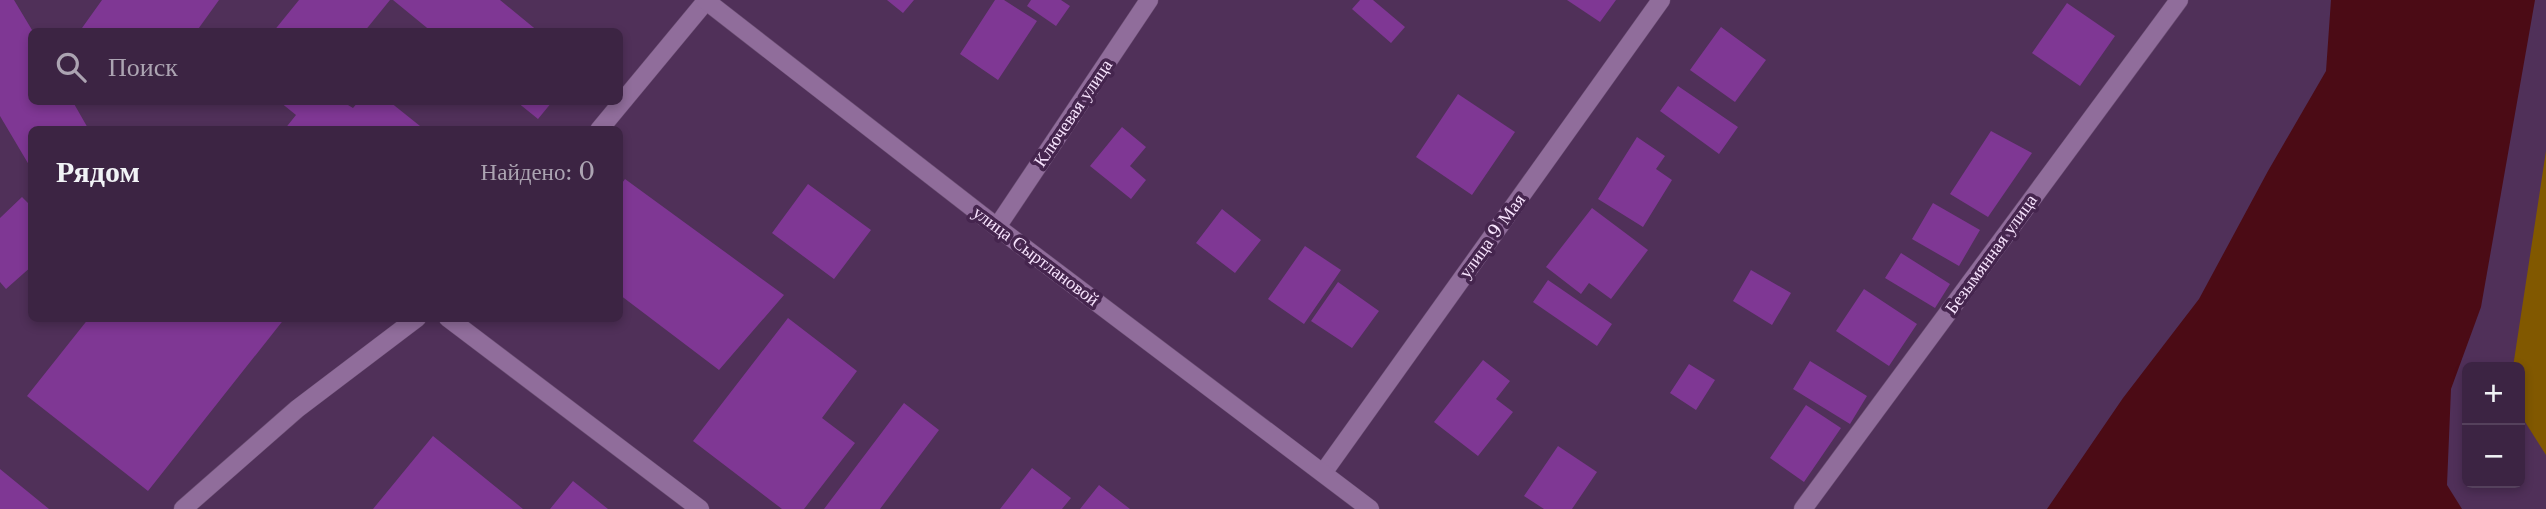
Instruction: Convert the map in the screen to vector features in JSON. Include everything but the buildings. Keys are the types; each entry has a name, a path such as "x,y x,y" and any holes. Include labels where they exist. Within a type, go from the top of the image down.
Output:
{"street":[{"name":"Ключевая улица","path":"997,227 1149,0"},
{"name":"улица 9 Мая","path":"1323,472 1661,0"},
{"name":"Безымянная улица","path":"1803,509 2179,0"},
{"name":"улица Сыртлановой","path":"705,1 997,227 1370,509"},
{"path":"623,101 705,1"},
{"path":"602,126 620,105"},
{"path":"183,509 298,409 412,322"},
{"path":"453,322 700,509"}],"shaded area":[{"path":"2331,0 2535,0 2481,307 2451,389 2447,485 2462,509 2047,509 2123,398 2199,299 2326,71"},
{"path":"2546,151 2546,455 2525,422 2525,362 2514,362"}]}
